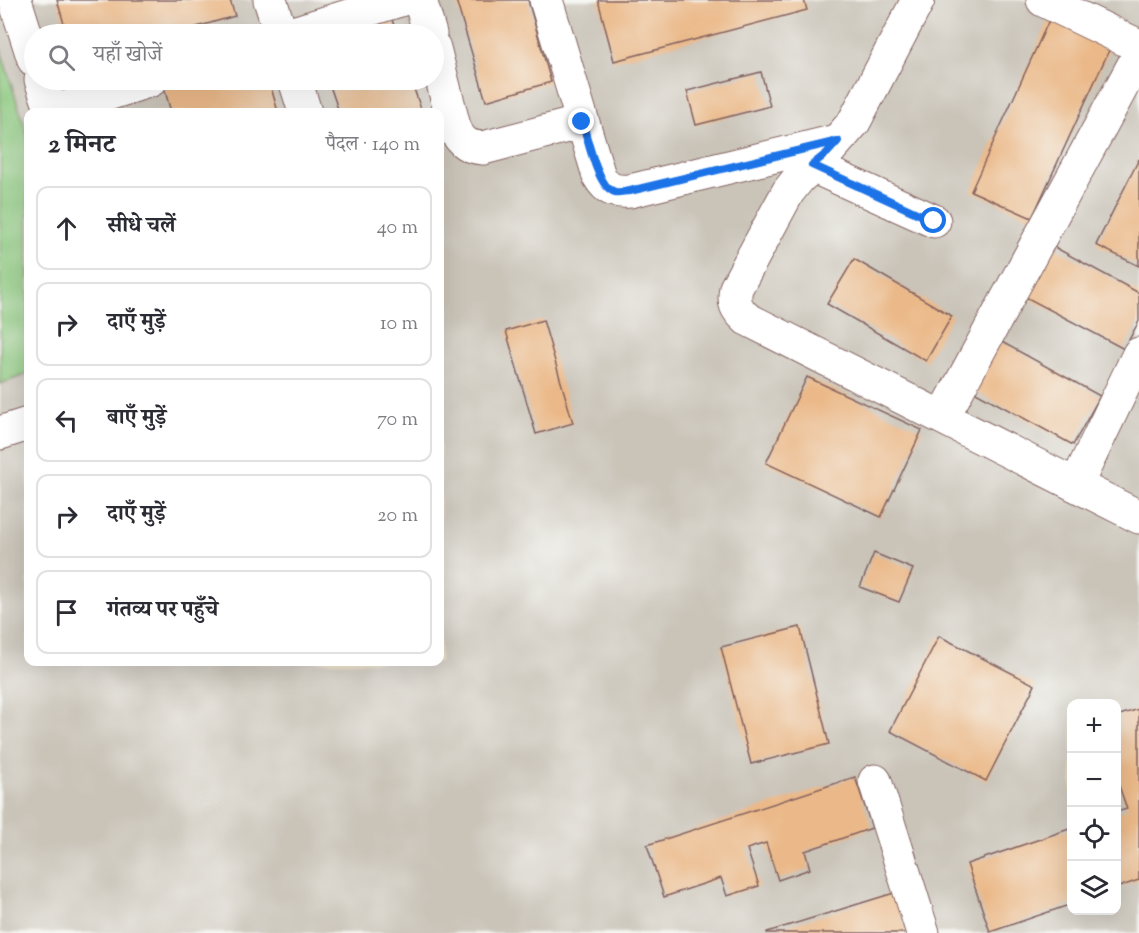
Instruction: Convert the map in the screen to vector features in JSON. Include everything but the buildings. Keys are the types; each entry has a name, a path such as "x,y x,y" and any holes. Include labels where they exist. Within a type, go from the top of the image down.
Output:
{"lane":[{"path":"15,0 24,28"},
{"path":"270,0 278,24"},
{"path":"322,24 400,0"},
{"path":"420,0 427,24"},
{"path":"546,0 599,176 606,187 615,192 630,191 838,141"},
{"path":"918,0 854,122 788,192 736,288 734,301 738,311 747,319 1139,517"},
{"path":"1043,0 1139,46"},
{"path":"943,417 1139,55"},
{"path":"444,87 455,130 462,142 471,147 483,148 582,122"},
{"path":"44,90 51,108"},
{"path":"64,108 120,90"},
{"path":"298,90 304,108"},
{"path":"812,165 934,221"},
{"path":"1076,485 1139,354"},
{"path":"0,433 24,425"},
{"path":"875,781 923,933"}],"shaded area":[{"path":"0,0 1139,0 1139,933 0,933"}],"green space":[{"path":"0,48 24,124 24,375 0,384"}],"route":[{"path":"582,122 599,176 606,187 615,192 630,191 838,141 812,165 934,221"}]}
